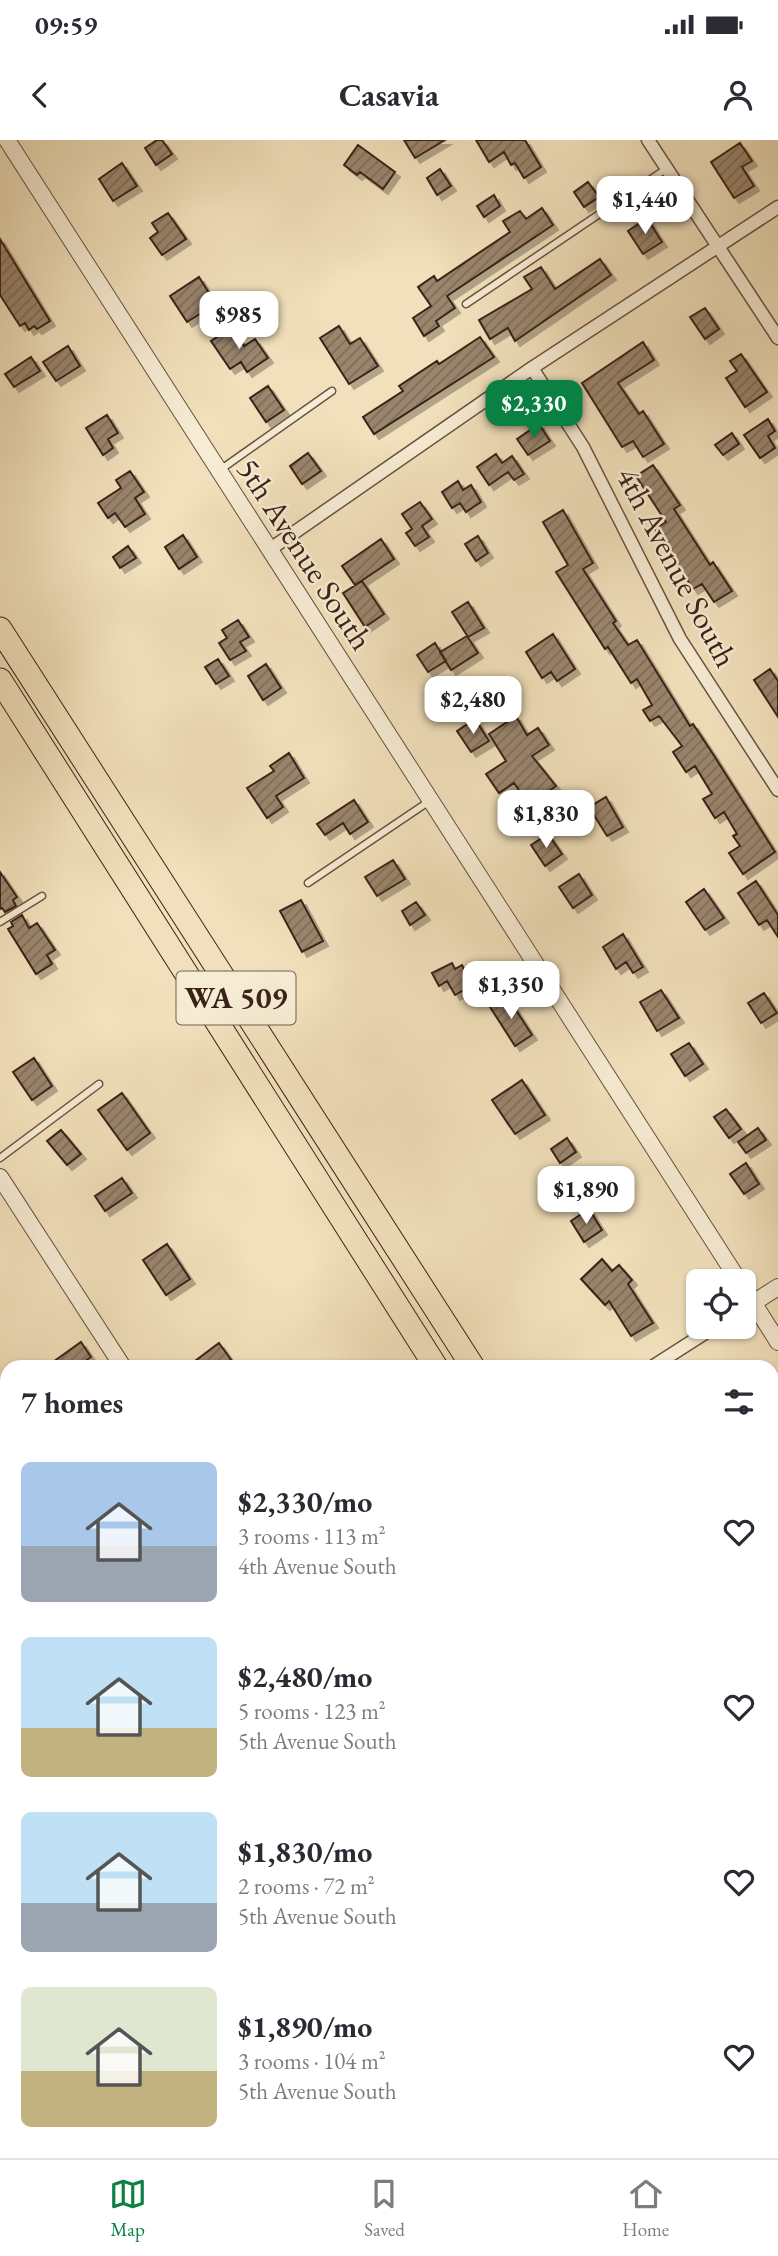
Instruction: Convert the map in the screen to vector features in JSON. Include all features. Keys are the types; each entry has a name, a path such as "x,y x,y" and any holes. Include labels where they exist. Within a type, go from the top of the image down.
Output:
{"highway":[{"name":"WA 509","path":"0,629 468,1360"},
{"name":"WA 509","path":"0,680 432,1360"}],"street":[{"name":"5th Avenue South","path":"6,140 731,1269"},
{"path":"648,140 778,338"},
{"path":"269,550 533,368 778,207"},
{"name":"4th Avenue South","path":"533,368 583,447 680,639 778,790"},
{"path":"0,1177 118,1360"},
{"path":"756,1301 778,1287"},
{"path":"756,1315 778,1342"},
{"path":"663,1360 696,1339"}],"lane":[{"path":"466,304 666,169"},
{"path":"218,471 332,391"},
{"path":"308,883 430,801"},
{"path":"0,922 42,896"},
{"path":"0,1158 99,1084"}],"building":[{"path":"157,140 162,140 172,154 156,165 145,148"},
{"path":"404,140 445,140 415,158"},
{"path":"476,140 525,140 541,167 524,178 515,163 511,165 504,152 489,162"},
{"path":"740,143 752,161 742,167 754,186 734,198 711,162"},
{"path":"358,145 395,172 383,189 360,172 357,175 344,165"},
{"path":"122,163 137,186 113,201 99,179"},
{"path":"440,169 451,186 437,195 427,178"},
{"path":"588,182 599,197 584,207 574,192"},
{"path":"494,195 500,206 484,217 477,206"},
{"path":"542,208 553,225 447,296 455,308 436,321 439,326 424,336 413,318 431,306 418,287 434,276 437,281 510,232 503,221 520,211 526,219"},
{"path":"168,213 186,239 162,255 150,238 158,232 152,223"},
{"path":"647,218 662,242 643,254 628,231"},
{"path":"0,239 50,321 37,329 34,326 29,330 25,323 20,326 0,295"},
{"path":"600,259 611,275 515,341 508,328 490,339 479,320 532,289 524,277 541,267 555,289"},
{"path":"199,277 216,304 187,322 170,296"},
{"path":"705,308 719,329 705,339 690,317"},
{"path":"339,326 350,344 360,338 378,366 349,384 320,338"},
{"path":"232,327 244,346 255,339 268,358 247,372 241,362 230,369 211,341"},
{"path":"480,337 494,357 374,434 363,417 403,391 399,386"},
{"path":"643,342 654,360 618,383 639,414 643,411 664,444 643,457 633,441 622,447 582,383"},
{"path":"68,346 80,366 56,381 43,362"},
{"path":"741,354 767,392 745,407 726,378 737,371 730,361"},
{"path":"31,357 40,371 14,387 5,374"},
{"path":"268,386 284,410 266,422 250,398"},
{"path":"107,415 118,433 108,439 113,448 103,455 86,428"},
{"path":"768,419 775,431 768,436 775,448 760,458 744,435"},
{"path":"539,424 550,441 528,455 517,439"},
{"path":"732,433 739,444 723,455 715,445"},
{"path":"308,453 321,471 302,484 290,466"},
{"path":"496,454 502,463 512,456 524,474 514,480 508,472 489,485 477,467"},
{"path":"653,465 680,505 674,509 710,565 713,562 732,591 714,602 702,584 693,589 655,529 666,522 636,476"},
{"path":"130,471 144,492 135,498 145,514 125,527 115,513 108,518 98,503 121,488 116,480"},
{"path":"458,481 463,490 471,485 481,502 466,512 460,503 452,508 442,492"},
{"path":"420,502 432,519 422,526 429,537 415,546 406,533 412,529 402,514"},
{"path":"563,510 593,563 583,569 616,621 613,623 628,645 637,640 690,726 693,724 775,852 743,874 729,853 740,846 733,836 737,834 724,812 715,818 703,799 712,794 695,766 686,772 673,752 682,746 659,716 650,721 643,710 652,705 637,679 631,683 608,647 605,649 556,572 568,565 543,522"},
{"path":"183,535 197,557 179,569 165,547"},
{"path":"478,536 488,553 476,561 465,544"},
{"path":"381,539 394,559 355,585 342,566"},
{"path":"128,546 136,558 120,568 113,557"},
{"path":"362,581 384,614 365,627 343,593"},
{"path":"468,602 484,628 468,637 452,612"},
{"path":"238,620 249,637 240,642 246,651 230,660 219,643 227,638 222,630"},
{"path":"553,634 575,669 557,681 551,672 542,678 526,652"},
{"path":"467,636 478,653 451,670 440,652"},
{"path":"435,643 446,661 428,672 417,655"},
{"path":"218,659 229,676 216,684 205,667"},
{"path":"266,664 281,688 263,700 248,676"},
{"path":"770,669 778,681 778,717 754,680"},
{"path":"516,716 527,735 538,728 549,745 532,756 556,786 529,805 514,783 499,793 486,774 506,761 489,734"},
{"path":"475,719 489,741 471,752 457,731"},
{"path":"289,753 304,778 276,796 283,807 267,818 247,788 274,771 270,766"},
{"path":"606,797 623,827 607,836 589,807"},
{"path":"354,800 368,822 350,834 343,823 325,835 317,824"},
{"path":"548,834 562,854 545,866 531,845"},
{"path":"393,860 405,879 377,896 365,877"},
{"path":"0,872 17,897 13,900 16,906 5,912 0,909"},
{"path":"579,874 592,895 573,908 559,887"},
{"path":"756,881 778,915 778,937 767,920 759,925 738,893"},
{"path":"704,889 724,918 705,930 686,902"},
{"path":"301,900 323,941 302,952 280,911"},
{"path":"416,902 425,915 410,925 402,911"},
{"path":"22,915 29,928 37,923 55,950 47,955 52,964 36,974 8,929 13,926 11,922"},
{"path":"623,934 643,967 633,973 626,962 616,969 603,947"},
{"path":"452,963 455,969 462,965 473,985 455,995 447,981 439,986 432,973"},
{"path":"661,990 679,1018 657,1031 640,1002"},
{"path":"764,993 777,1013 761,1023 748,1003"},
{"path":"507,996 532,1035 515,1046 490,1007"},
{"path":"689,1043 703,1064 685,1076 671,1054"},
{"path":"34,1058 52,1086 32,1100 13,1072"},
{"path":"522,1080 545,1115 515,1134 492,1100"},
{"path":"122,1093 150,1133 127,1150 98,1110"},
{"path":"726,1109 741,1129 729,1138 714,1117"},
{"path":"758,1128 766,1140 746,1153 738,1142"},
{"path":"61,1130 81,1154 67,1165 47,1141"},
{"path":"567,1138 576,1152 560,1163 551,1149"},
{"path":"746,1163 759,1184 744,1194 730,1174"},
{"path":"561,1174 571,1188 549,1204 539,1190"},
{"path":"122,1178 132,1193 105,1211 95,1196"},
{"path":"589,1209 602,1230 584,1242 571,1221"},
{"path":"167,1244 190,1279 166,1295 143,1260"},
{"path":"602,1259 612,1271 619,1265 632,1280 628,1284 653,1323 631,1336 609,1301 605,1305 581,1279"},
{"path":"81,1342 91,1357 86,1360 56,1360"},
{"path":"219,1343 231,1360 196,1360"}]}
